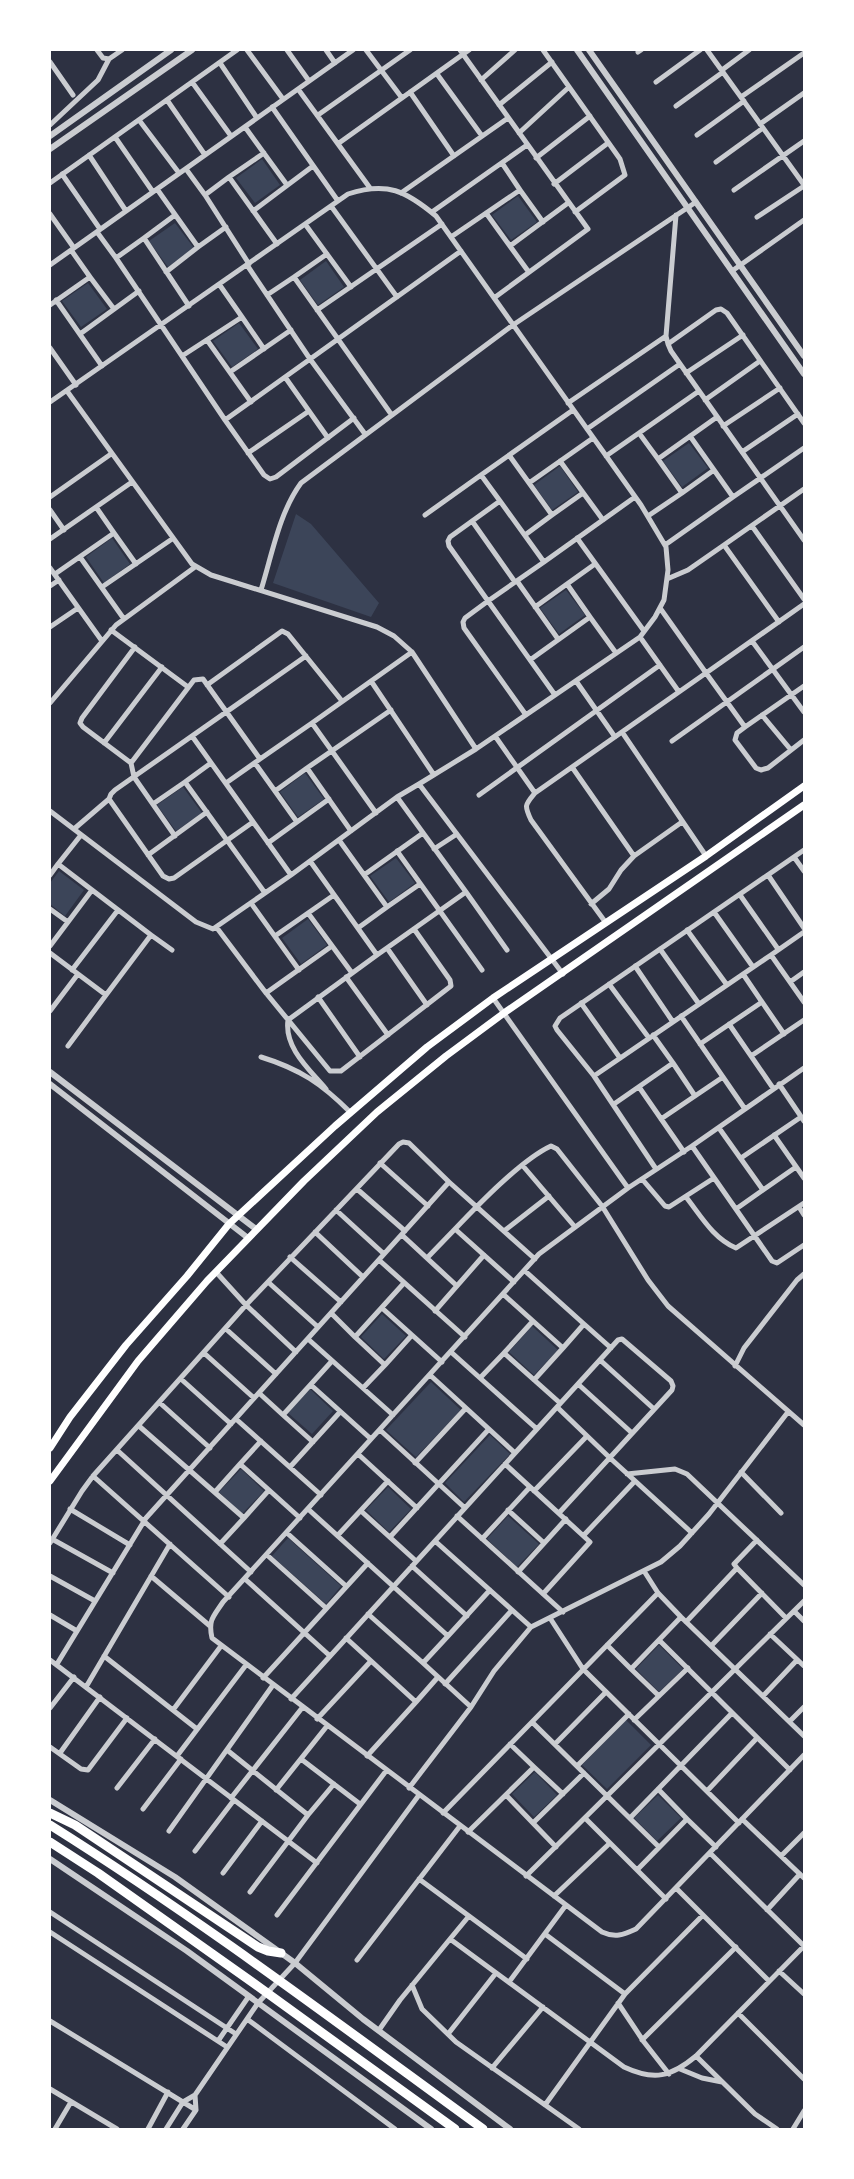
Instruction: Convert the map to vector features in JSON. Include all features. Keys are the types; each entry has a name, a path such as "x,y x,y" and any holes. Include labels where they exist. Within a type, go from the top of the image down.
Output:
{"highway":[{"path":"50,1813 75,1825 258,1947 281,1953"},
{"path":"50,1825 131,1876 207,1929 483,2129"},
{"path":"50,1842 252,1982 456,2129"}],"main road":[{"path":"50,1448 70,1417 126,1345 187,1276 229,1224 350,1112 427,1047 493,998 706,856 804,786"},
{"path":"50,1481 138,1361 206,1281 304,1181 377,1112 446,1056 504,1013 563,974 804,805"}],"street":[{"path":"97,50 103,58 109,59"},
{"path":"50,125 98,80 109,59 122,50"},
{"path":"50,136 171,50"},
{"path":"50,149 192,50"},
{"path":"50,183 237,50"},
{"path":"247,50 283,99"},
{"path":"287,50 309,81"},
{"path":"326,50 335,63"},
{"path":"50,265 353,50"},
{"path":"366,50 402,98"},
{"path":"318,115 410,50"},
{"path":"460,50 588,230 528,271 494,298"},
{"path":"339,143 469,50"},
{"path":"481,80 515,50"},
{"path":"543,50 620,159 625,175 575,212"},
{"path":"577,50 804,374"},
{"path":"589,50 804,356"},
{"path":"656,82 700,50"},
{"path":"707,50 804,185 757,217"},
{"path":"676,106 748,50"},
{"path":"696,135 804,53"},
{"path":"50,62 73,95"},
{"path":"220,62 257,118"},
{"path":"499,105 552,62"},
{"path":"437,74 482,136"},
{"path":"192,82 232,136"},
{"path":"519,133 569,87"},
{"path":"298,89 370,188"},
{"path":"410,92 454,156"},
{"path":"716,162 804,94"},
{"path":"167,100 206,155"},
{"path":"272,107 338,201"},
{"path":"536,158 590,116"},
{"path":"401,193 508,118"},
{"path":"139,120 179,173"},
{"path":"245,127 287,185"},
{"path":"115,137 198,247"},
{"path":"734,190 804,141"},
{"path":"554,184 608,142"},
{"path":"432,212 527,145"},
{"path":"205,196 264,153"},
{"path":"89,155 126,211"},
{"path":"502,163 543,222"},
{"path":"253,211 314,166"},
{"path":"186,169 226,227 267,295 310,359 365,434"},
{"path":"62,174 116,258 264,475 270,479 276,477 354,418"},
{"path":"229,177 277,244"},
{"path":"50,402 348,194 376,187 401,193 417,201 432,212 442,224 648,516 665,545 668,570 664,600 655,618 642,634 476,749 397,797 310,862 216,928 206,927 196,922 51,813"},
{"path":"451,237 520,190"},
{"path":"261,590 292,495 301,483 391,414 513,325 696,202"},
{"path":"510,246 568,204"},
{"path":"331,206 397,297"},
{"path":"486,213 528,271"},
{"path":"50,214 90,277 114,309"},
{"path":"676,215 666,336 668,344 760,478 802,532 804,540"},
{"path":"116,258 175,216"},
{"path":"732,271 804,220"},
{"path":"305,224 351,287"},
{"path":"317,310 442,224"},
{"path":"166,272 226,227"},
{"path":"144,238 189,306"},
{"path":"225,420 461,251"},
{"path":"267,295 327,254"},
{"path":"50,305 90,277"},
{"path":"294,277 391,414"},
{"path":"220,284 264,349"},
{"path":"80,334 139,291"},
{"path":"56,300 102,366"},
{"path":"668,344 716,310 721,309 727,313 804,423"},
{"path":"182,356 242,317"},
{"path":"230,372 291,330"},
{"path":"686,372 742,335"},
{"path":"568,403 666,336"},
{"path":"207,340 251,402"},
{"path":"50,348 76,385"},
{"path":"705,400 760,361"},
{"path":"587,429 680,364"},
{"path":"285,377 328,438"},
{"path":"724,426 780,388"},
{"path":"67,391 185,557 195,567 211,574 377,627 394,636 412,652 476,749"},
{"path":"606,456 699,391"},
{"path":"425,515 573,410"},
{"path":"248,453 309,411"},
{"path":"742,452 798,414"},
{"path":"658,459 717,417"},
{"path":"639,433 682,493"},
{"path":"690,436 733,497"},
{"path":"529,483 593,438"},
{"path":"665,545 804,448"},
{"path":"50,497 111,454"},
{"path":"509,455 552,515"},
{"path":"560,461 603,520"},
{"path":"648,516 714,470"},
{"path":"481,475 544,562"},
{"path":"50,539 132,482"},
{"path":"667,579 688,570 804,489"},
{"path":"525,535 584,493"},
{"path":"526,714 464,628 463,622 465,618 635,497"},
{"path":"500,501 450,537 448,541 449,546 555,695"},
{"path":"96,507 136,564"},
{"path":"50,510 64,530"},
{"path":"472,521 558,639"},
{"path":"752,526 804,599"},
{"path":"55,574 114,533"},
{"path":"102,587 172,538"},
{"path":"577,538 679,692"},
{"path":"724,545 779,622"},
{"path":"80,556 124,619"},
{"path":"535,607 595,564"},
{"path":"50,703 111,630 195,567"},
{"path":"50,568 102,641"},
{"path":"50,586 59,580"},
{"path":"567,584 616,653"},
{"path":"606,923 530,820 525,808 527,802 535,793 804,604"},
{"path":"50,627 78,608"},
{"path":"660,608 745,728"},
{"path":"530,660 590,617"},
{"path":"111,630 188,687"},
{"path":"207,685 282,631 288,634 342,701"},
{"path":"752,641 790,696 804,712"},
{"path":"135,647 80,723 131,763 134,777 175,836"},
{"path":"672,741 804,647"},
{"path":"226,784 412,652"},
{"path":"74,829 109,799 111,794 306,656"},
{"path":"479,795 516,766 660,665"},
{"path":"104,743 162,667"},
{"path":"131,763 188,687 194,680 199,679 203,679 260,759"},
{"path":"371,681 434,775"},
{"path":"576,681 615,737"},
{"path":"804,686 737,733 736,740 756,768 761,770 768,768 804,740"},
{"path":"275,791 391,710"},
{"path":"762,716 791,750"},
{"path":"312,723 376,812"},
{"path":"622,732 706,856"},
{"path":"192,736 291,875"},
{"path":"495,736 535,793"},
{"path":"153,804 211,763"},
{"path":"255,763 297,822"},
{"path":"572,767 634,856"},
{"path":"307,768 351,831"},
{"path":"185,782 265,893"},
{"path":"419,784 563,974"},
{"path":"397,797 507,950"},
{"path":"109,799 163,876 168,879 174,878 253,822"},
{"path":"268,842 329,799"},
{"path":"148,855 207,812"},
{"path":"591,904 609,889 621,870 634,856 682,822"},
{"path":"364,875 423,833"},
{"path":"50,875 81,834"},
{"path":"434,849 457,834"},
{"path":"339,840 387,907"},
{"path":"656,1169 614,1104 557,1030 556,1026 560,1018 581,1003 804,850"},
{"path":"397,851 482,970"},
{"path":"794,857 804,871"},
{"path":"310,862 377,955"},
{"path":"58,864 172,950"},
{"path":"594,1076 771,955 804,930 768,875"},
{"path":"358,928 420,884"},
{"path":"50,946 92,890"},
{"path":"350,1112 326,1089 292,1046 287,1030 288,1020 466,892"},
{"path":"275,936 334,895"},
{"path":"740,895 778,950"},
{"path":"251,903 299,970"},
{"path":"50,909 68,922"},
{"path":"72,970 118,910"},
{"path":"714,912 753,967"},
{"path":"308,913 352,973"},
{"path":"216,928 330,1071 341,1071 448,989 452,983 414,929"},
{"path":"687,930 727,985"},
{"path":"68,1046 152,935"},
{"path":"266,993 332,946"},
{"path":"387,948 427,1004"},
{"path":"660,949 699,1004"},
{"path":"771,955 804,1002"},
{"path":"51,956 106,995"},
{"path":"635,966 673,1022"},
{"path":"790,982 804,972"},
{"path":"50,1011 78,974"},
{"path":"743,974 784,1034"},
{"path":"346,978 388,1035"},
{"path":"609,984 673,1064 695,1096"},
{"path":"318,997 360,1057"},
{"path":"493,998 628,1188"},
{"path":"700,1044 762,1002"},
{"path":"581,1003 620,1058"},
{"path":"681,1016 745,1109"},
{"path":"751,1056 804,1020"},
{"path":"729,1024 751,1056 802,1119 740,1158"},
{"path":"261,1057 298,1071 326,1089"},
{"path":"614,1104 673,1064"},
{"path":"804,1068 684,1152 602,1206 535,1259 228,1597 212,1618 210,1626 212,1638 221,1646 526,1876 610,1936 623,1936 636,1929 804,1755"},
{"path":"50,1072 256,1229"},
{"path":"661,1119 723,1077"},
{"path":"50,1084 248,1238"},
{"path":"639,1087 684,1152"},
{"path":"719,1128 763,1190"},
{"path":"774,1135 804,1178"},
{"path":"113,1573 51,1541 70,1509 93,1476 246,1305 314,1232 403,1142 409,1143 449,1182 535,1259"},
{"path":"427,1258 476,1206 544,1149 551,1146 557,1149 602,1206 648,1280 668,1306 804,1425"},
{"path":"692,1146 772,1261 778,1263 804,1245"},
{"path":"380,1164 428,1206"},
{"path":"523,1166 576,1227"},
{"path":"736,1209 796,1167"},
{"path":"642,1179 665,1206 669,1208 714,1178"},
{"path":"57,1664 144,1521 449,1182"},
{"path":"357,1189 457,1286"},
{"path":"504,1231 549,1196"},
{"path":"686,1197 711,1230 723,1242 736,1248 804,1203"},
{"path":"798,1207 804,1215"},
{"path":"336,1210 384,1254"},
{"path":"455,1229 514,1282"},
{"path":"314,1232 363,1277"},
{"path":"435,1311 484,1256"},
{"path":"290,1257 341,1302"},
{"path":"379,1260 465,1337"},
{"path":"525,1270 611,1348"},
{"path":"216,1272 246,1305 296,1352"},
{"path":"735,1366 744,1348 796,1280 804,1274"},
{"path":"268,1282 318,1327"},
{"path":"355,1337 404,1283"},
{"path":"503,1294 563,1348"},
{"path":"382,1308 442,1362"},
{"path":"331,1313 385,1365"},
{"path":"480,1378 533,1321"},
{"path":"534,1380 584,1324"},
{"path":"226,1329 276,1374"},
{"path":"364,1388 412,1335"},
{"path":"308,1339 393,1415"},
{"path":"291,1699 618,1340 626,1341 671,1382 672,1390 559,1513"},
{"path":"451,1352 537,1429"},
{"path":"204,1353 254,1398"},
{"path":"504,1353 534,1380 610,1458 692,1532"},
{"path":"283,1415 332,1360"},
{"path":"600,1360 654,1409"},
{"path":"430,1375 515,1453"},
{"path":"181,1379 231,1424"},
{"path":"578,1384 632,1433"},
{"path":"311,1385 371,1439"},
{"path":"259,1393 313,1442"},
{"path":"160,1403 210,1448"},
{"path":"416,1462 466,1408"},
{"path":"290,1467 340,1412"},
{"path":"409,1788 471,1707 494,1672 531,1627 661,1562 692,1532 718,1502 788,1412"},
{"path":"236,1418 321,1495"},
{"path":"139,1426 244,1518"},
{"path":"390,1538 490,1429"},
{"path":"380,1430 465,1508"},
{"path":"534,1491 587,1436"},
{"path":"215,1492 261,1441"},
{"path":"117,1450 251,1572"},
{"path":"358,1454 417,1508"},
{"path":"240,1464 300,1518"},
{"path":"505,1464 590,1542 543,1594"},
{"path":"627,1474 675,1469 687,1474 804,1585"},
{"path":"741,1472 781,1513"},
{"path":"93,1476 228,1597"},
{"path":"338,1535 388,1481"},
{"path":"584,1535 635,1481"},
{"path":"482,1539 530,1487"},
{"path":"220,1544 269,1490"},
{"path":"70,1509 130,1545"},
{"path":"308,1509 448,1636"},
{"path":"361,1510 416,1562"},
{"path":"508,1510 544,1543"},
{"path":"457,1516 562,1612"},
{"path":"518,1572 566,1519"},
{"path":"286,1533 346,1586"},
{"path":"435,1540 531,1627"},
{"path":"756,1540 734,1564 786,1618"},
{"path":"86,1687 170,1544"},
{"path":"266,1555 326,1608"},
{"path":"263,1678 368,1562"},
{"path":"412,1566 466,1616"},
{"path":"686,1622 738,1568"},
{"path":"644,1571 658,1593 681,1617 804,1736"},
{"path":"50,1576 95,1602"},
{"path":"151,1576 210,1626"},
{"path":"245,1579 330,1656"},
{"path":"423,1664 490,1590"},
{"path":"443,1813 658,1593"},
{"path":"711,1646 762,1593"},
{"path":"526,1876 734,1668 804,1601"},
{"path":"445,1684 512,1610"},
{"path":"794,1611 804,1621"},
{"path":"368,1614 471,1707"},
{"path":"50,1616 77,1631"},
{"path":"631,1669 681,1617"},
{"path":"550,1618 583,1669 707,1791 802,1876 767,1910"},
{"path":"770,1634 804,1666"},
{"path":"346,1638 416,1702"},
{"path":"659,1640 790,1770"},
{"path":"607,1645 659,1696"},
{"path":"173,1710 221,1646"},
{"path":"104,1656 198,1730"},
{"path":"50,1660 317,1863"},
{"path":"764,1696 798,1660"},
{"path":"317,1719 371,1661"},
{"path":"143,1809 246,1665"},
{"path":"634,1720 688,1668"},
{"path":"50,1708 74,1677"},
{"path":"367,1756 438,1677"},
{"path":"169,1831 273,1685"},
{"path":"555,1744 606,1692"},
{"path":"60,1753 100,1697"},
{"path":"790,1722 804,1707"},
{"path":"195,1851 252,1770 302,1708"},
{"path":"630,1818 732,1713"},
{"path":"577,1766 629,1714"},
{"path":"50,1747 81,1769 88,1770 127,1718"},
{"path":"532,1722 659,1847"},
{"path":"276,1790 327,1726"},
{"path":"707,1791 757,1738"},
{"path":"117,1788 155,1739"},
{"path":"510,1744 563,1794"},
{"path":"228,1750 308,1815"},
{"path":"301,1759 360,1804"},
{"path":"468,1832 534,1767"},
{"path":"277,1914 386,1771"},
{"path":"533,1823 584,1773"},
{"path":"250,1892 334,1784"},
{"path":"658,1789 716,1847"},
{"path":"506,1794 556,1847"},
{"path":"166,2129 183,2102 195,2095 246,2019 258,2003 295,1963 419,1795"},
{"path":"50,1800 175,1877 295,1963 379,2030 510,2129"},
{"path":"584,1818 666,1899"},
{"path":"637,1870 687,1819"},
{"path":"223,1873 262,1821"},
{"path":"357,1960 460,1826"},
{"path":"781,1856 804,1833"},
{"path":"554,1896 610,1843"},
{"path":"450,1938 624,2067 636,2072 654,2075 669,2074 680,2069 696,2056 804,1946 710,1853"},
{"path":"50,1859 171,1940 431,2129"},
{"path":"419,1879 527,1959"},
{"path":"676,1888 769,1981"},
{"path":"509,1982 566,1905"},
{"path":"50,1912 236,2034"},
{"path":"545,2105 625,1994 703,1915"},
{"path":"379,2030 412,1985 469,1916"},
{"path":"50,1932 227,2047"},
{"path":"545,1934 625,1994"},
{"path":"642,2040 736,1947"},
{"path":"779,1972 804,1994"},
{"path":"448,2034 496,1973"},
{"path":"412,1985 422,2009 448,2034 492,2068 579,2129"},
{"path":"218,2041 249,1996"},
{"path":"618,2003 642,2040 669,2074"},
{"path":"492,2068 543,2007"},
{"path":"738,2013 804,2079"},
{"path":"246,2019 394,2129"},
{"path":"50,2021 196,2110"},
{"path":"696,2056 755,2114 777,2129"},
{"path":"680,2069 702,2078 723,2083"},
{"path":"50,2089 117,2129"},
{"path":"148,2129 168,2092"},
{"path":"183,2129 196,2110 195,2095"},
{"path":"55,2129 71,2102"},
{"path":"793,2129 804,2111"},
{"path":"104,2129 107,2123"}],"shaded area":[{"path":"262,159 280,185 255,203 236,178"},
{"path":"518,196 537,222 511,240 492,215"},
{"path":"175,223 194,248 168,267 149,241"},
{"path":"326,261 344,287 318,305 300,280"},
{"path":"88,283 107,309 81,327 62,301"},
{"path":"239,323 258,349 232,367 213,341"},
{"path":"689,443 708,468 682,487 663,461"},
{"path":"560,466 578,492 552,510 534,485"},
{"path":"296,514 311,524 379,603 371,617 273,583"},
{"path":"112,538 130,564 104,583 86,557"},
{"path":"566,590 585,615 559,634 540,608"},
{"path":"305,773 324,799 298,817 280,792"},
{"path":"183,787 202,813 176,831 157,805"},
{"path":"396,858 415,883 389,902 370,876"},
{"path":"59,871 84,890 65,916 50,904 50,883"},
{"path":"308,919 327,945 301,964 282,938"},
{"path":"382,1314 406,1336 384,1359 361,1337"},
{"path":"532,1326 558,1350 534,1375 509,1352"},
{"path":"431,1382 461,1410 416,1457 386,1430"},
{"path":"310,1389 333,1411 312,1434 288,1413"},
{"path":"490,1435 510,1454 464,1502 445,1483"},
{"path":"241,1469 264,1491 242,1514 219,1492"},
{"path":"388,1487 411,1509 389,1532 366,1510"},
{"path":"508,1516 539,1544 517,1567 487,1539"},
{"path":"288,1538 341,1586 326,1604 272,1556"},
{"path":"659,1645 683,1669 659,1692 636,1669"},
{"path":"626,1720 651,1745 607,1789 582,1765"},
{"path":"535,1772 557,1795 534,1817 512,1794"},
{"path":"658,1795 681,1818 657,1841 634,1818"}]}
